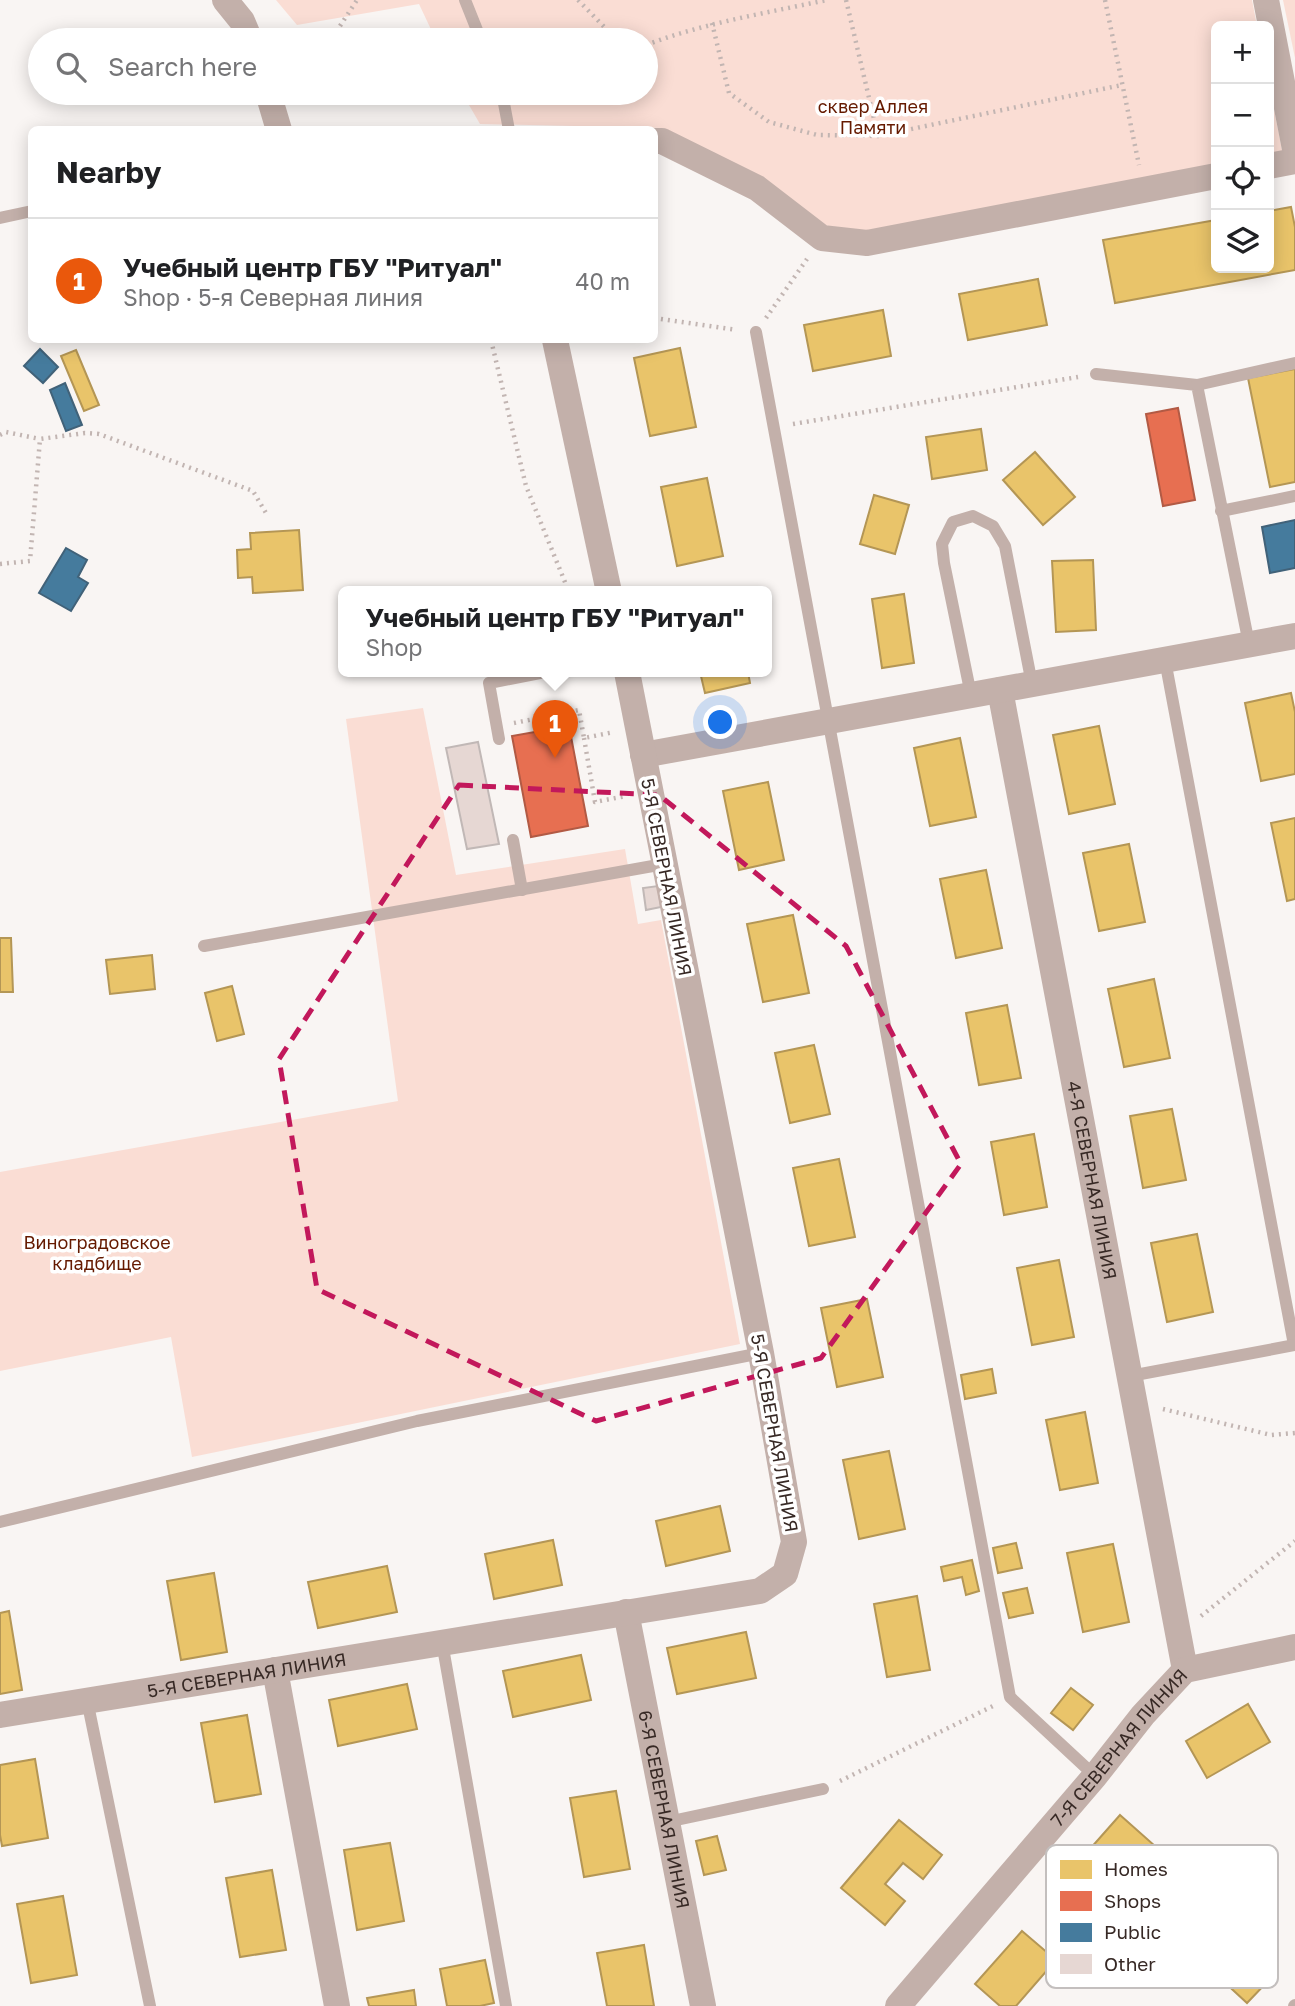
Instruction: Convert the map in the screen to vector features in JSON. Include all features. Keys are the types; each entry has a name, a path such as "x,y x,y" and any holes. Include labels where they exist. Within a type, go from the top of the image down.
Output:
{"street":[{"path":"225,0 246,28"},
{"path":"1266,0 1295,149"},
{"path":"272,105 278,126"},
{"path":"658,141 757,188 821,238 867,243 1211,177"},
{"path":"1274,165 1295,161"},
{"path":"556,343 609,586"},
{"path":"643,755 1295,636"},
{"name":"5-Я СЕВЕРНАЯ ЛИНИЯ","path":"0,1715 760,1591 785,1574 794,1542 761,1353 628,677"},
{"name":"4-Я СЕВЕРНАЯ ЛИНИЯ","path":"1000,690 1185,1670"},
{"name":"6-Я СЕВЕРНАЯ ЛИНИЯ","path":"626,1612 703,2006"},
{"name":"7-Я СЕВЕРНАЯ ЛИНИЯ","path":"898,2006 1095,1776 1143,1715 1185,1670 1295,1647"},
{"path":"275,1670 337,2006"}],"lane":[{"path":"465,0 476,28"},
{"path":"504,105 508,126"},
{"path":"0,218 28,212"},
{"path":"756,332 1010,1697 1095,1776"},
{"path":"1096,374 1197,385 1295,363"},
{"path":"1197,385 1249,644"},
{"path":"1221,511 1295,496"},
{"path":"971,695 942,544 953,522 973,516 993,526 1006,546 1032,684"},
{"path":"1130,1376 1295,1345 1165,660"},
{"path":"497,732 489,683 520,677"},
{"path":"513,841 522,890"},
{"path":"204,946 664,863"},
{"path":"0,1522 417,1420 761,1353"},
{"path":"442,1642 506,2006"},
{"path":"87,1700 150,2006"},
{"path":"667,1822 823,1788"}],"path":[{"path":"340,26 357,0"},
{"path":"578,0 605,28"},
{"path":"658,41 712,23 827,0"},
{"path":"846,0 878,136"},
{"path":"1105,0 1144,190"},
{"path":"712,23 729,93 769,122 817,135 878,136 1122,85"},
{"path":"658,319 756,332 821,238"},
{"path":"492,343 526,486 567,586"},
{"path":"775,427 1096,374"},
{"path":"0,435 6,432 40,439 85,433 99,434 253,491 266,513"},
{"path":"0,564 30,561 40,439"},
{"path":"497,732 579,710 595,802 650,792"},
{"path":"584,738 638,727"},
{"path":"1135,1402 1271,1435 1295,1433"},
{"path":"1179,1634 1295,1541"},
{"path":"823,1788 861,1772 1010,1697"}],"highlighted area":[{"path":"459,785 659,795 846,946 961,1164 821,1358 596,1421 317,1289 279,1059"}],"green space":[{"name":"сквер Аллея Памяти","path":"276,0 1252,0 1256,21 1211,21 1211,169 875,234 823,225 658,126 480,124 469,105 658,105 658,28 430,28 419,4 297,25"},
{"path":"1283,0 1295,0 1295,58"},
{"path":"1274,109 1283,155 1274,157"},
{"name":"Виноградовское кладбище","path":"423,708 456,875 625,849 638,924 661,920 740,1344 192,1457 171,1337 0,1371 0,1172 398,1101 346,719"}],"building: Homes":[{"path":"1291,207 1295,227 1295,270 1115,303 1103,240 1211,221 1211,273 1274,273 1274,210"},
{"path":"1038,279 1047,325 968,340 959,294"},
{"path":"883,310 891,356 813,371 804,325"},
{"path":"680,348 696,427 650,436 634,358"},
{"path":"76,350 99,405 84,411 61,356"},
{"path":"1295,369 1295,482 1270,487 1248,378"},
{"path":"981,429 987,470 932,479 926,437"},
{"path":"1035,452 1075,497 1043,525 1003,480"},
{"path":"707,478 723,556 677,566 661,487"},
{"path":"874,495 909,505 895,554 860,544"},
{"path":"299,530 303,590 253,593 252,577 238,578 237,550 251,549 250,533"},
{"path":"1093,560 1096,630 1056,632 1052,561"},
{"path":"904,594 914,663 882,668 872,599"},
{"path":"701,677 749,677 750,683 705,693"},
{"path":"1291,693 1295,712 1295,774 1261,781 1245,703"},
{"path":"1099,726 1115,804 1069,814 1053,735"},
{"path":"960,738 976,817 930,826 914,748"},
{"path":"768,782 784,860 739,870 723,791"},
{"path":"1295,818 1295,899 1287,901 1271,823"},
{"path":"1129,844 1145,922 1099,931 1083,853"},
{"path":"986,870 1002,948 956,958 940,879"},
{"path":"793,915 809,993 763,1002 747,924"},
{"path":"0,938 11,938 13,992 0,992"},
{"path":"152,955 155,989 110,994 106,960"},
{"path":"1154,979 1170,1058 1124,1067 1108,989"},
{"path":"232,986 244,1034 217,1041 205,993"},
{"path":"1007,1005 1021,1078 979,1085 966,1013"},
{"path":"814,1045 830,1114 790,1123 775,1053"},
{"path":"1172,1109 1186,1180 1143,1188 1130,1116"},
{"path":"1034,1134 1047,1207 1004,1215 991,1142"},
{"path":"839,1159 855,1237 809,1246 793,1168"},
{"path":"1197,1234 1213,1312 1167,1322 1151,1243"},
{"path":"1059,1260 1074,1337 1032,1345 1017,1268"},
{"path":"867,1299 883,1377 837,1387 821,1308"},
{"path":"992,1369 996,1393 965,1399 961,1375"},
{"path":"1085,1412 1098,1483 1060,1490 1046,1420"},
{"path":"889,1451 905,1529 859,1539 843,1460"},
{"path":"720,1506 730,1551 666,1566 656,1521"},
{"path":"553,1540 562,1585 494,1599 485,1554"},
{"path":"1016,1543 1022,1568 998,1573 993,1548"},
{"path":"1113,1544 1129,1622 1083,1632 1067,1553"},
{"path":"972,1560 979,1591 966,1595 962,1577 944,1581 941,1567"},
{"path":"387,1566 397,1612 318,1628 308,1582"},
{"path":"214,1573 227,1652 181,1660 167,1581"},
{"path":"1027,1588 1033,1613 1009,1618 1003,1593"},
{"path":"917,1596 930,1670 887,1677 874,1604"},
{"path":"9,1611 22,1690 0,1694 0,1613"},
{"path":"746,1632 756,1678 677,1694 667,1648"},
{"path":"581,1655 591,1700 513,1717 503,1671"},
{"path":"407,1684 417,1729 338,1746 329,1700"},
{"path":"1071,1688 1093,1705 1073,1730 1051,1713"},
{"path":"1248,1704 1270,1742 1207,1778 1186,1741"},
{"path":"247,1715 261,1794 215,1802 201,1723"},
{"path":"35,1759 48,1838 2,1846 0,1765"},
{"path":"616,1791 630,1869 584,1877 570,1798"},
{"path":"1120,1815 1154,1845 1094,1845"},
{"path":"899,1820 942,1855 923,1879 903,1863 885,1884 905,1901 885,1925 841,1888"},
{"path":"717,1836 726,1870 704,1875 696,1841"},
{"path":"390,1843 404,1921 357,1930 344,1850"},
{"path":"272,1870 286,1950 240,1957 226,1878"},
{"path":"63,1896 77,1975 31,1983 17,1904"},
{"path":"1022,1931 1046,1951 1046,1972 1016,2006 1000,2006 975,1984"},
{"path":"644,1945 654,2006 607,2006 597,1953"},
{"path":"485,1960 494,2003 480,2006 447,2006 440,1969"},
{"path":"1231,1988 1261,1988 1247,2003"},
{"path":"414,1990 416,2006 369,2006 367,1998"}],"building: Shops":[{"path":"1178,408 1195,500 1163,506 1146,414"},
{"path":"569,726 588,826 531,837 512,736"}],"building: Public":[{"path":"40,349 58,367 43,383 24,366"},
{"path":"65,383 82,425 66,431 50,390"},
{"path":"1295,520 1295,568 1270,573 1262,527"},
{"path":"66,548 87,560 78,577 88,583 71,611 39,593"}],"building: Other":[{"path":"478,742 499,844 467,849 446,748"},
{"path":"658,886 661,907 646,910 643,888"}],"place":[{"name":"Учебный центр ГБУ \"Ритуал\"","path":"555,758"}]}
